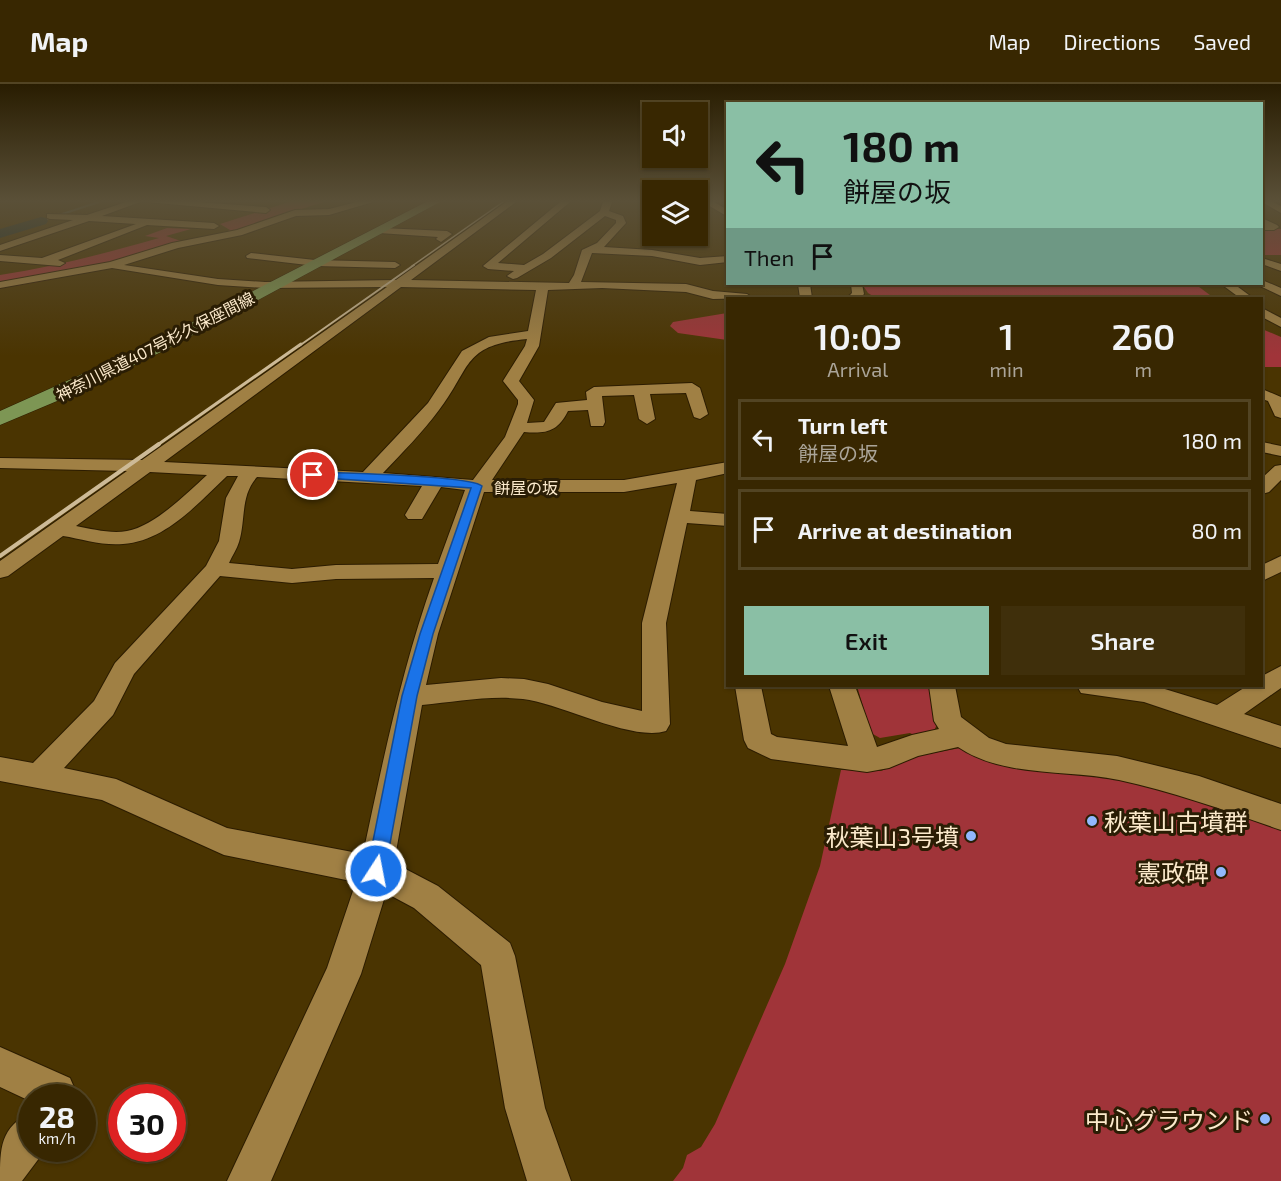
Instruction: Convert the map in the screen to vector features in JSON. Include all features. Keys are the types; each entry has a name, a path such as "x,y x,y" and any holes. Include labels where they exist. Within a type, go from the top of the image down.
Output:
{"main road":[{"name":"神奈川県道407号杉久保座間線","path":"0,418 113,371 335,253"}],"street":[{"path":"44,261 65,253"},
{"path":"0,279 75,264 114,253"},
{"path":"0,285 106,266 149,253"},
{"path":"0,571 441,253"},
{"path":"504,253 488,266 524,268"},
{"path":"502,286 524,268 550,253"},
{"path":"573,286 580,275 586,253"},
{"path":"650,253 704,261 726,260"},
{"path":"251,256 317,262 395,265"},
{"path":"0,258 75,264"},
{"path":"1264,261 1281,268"},
{"path":"106,266 218,282 276,285 398,284 686,288 713,295 736,297"},
{"path":"1263,276 1281,284"},
{"path":"1263,283 1281,292"},
{"path":"752,297 753,285"},
{"path":"1228,285 1245,297"},
{"path":"249,1181 343,974 376,871 410,696 426,634 477,486 503,455 517,427 526,400 511,381 529,352 536,334 543,287"},
{"path":"1263,313 1281,322"},
{"path":"368,478 434,405 461,361 468,354 503,336 536,334"},
{"path":"597,422 594,392 692,388 700,414"},
{"path":"641,390 647,419"},
{"path":"1266,395 1274,398 1281,413"},
{"path":"517,427 548,428 555,423 562,406 595,405"},
{"path":"1263,419 1281,422"},
{"path":"1263,447 1281,451"},
{"name":"餅屋の坂","path":"0,463 146,466 435,481 477,486 624,486 726,467"},
{"path":"60,529 123,538 135,536 153,528 223,470"},
{"path":"1263,487 1281,470"},
{"path":"38,777 104,708 124,669 215,570 229,542 236,498 242,483 252,472"},
{"path":"410,696 501,688 524,689 656,724 654,623 688,476"},
{"path":"415,515 435,481"},
{"path":"677,516 726,520"},
{"path":"1263,573 1281,563"},
{"path":"215,570 292,576 336,572 447,571"},
{"path":"1219,718 1281,675"},
{"path":"748,687 758,740 771,748 867,760 889,758 912,746 962,735"},
{"path":"842,687 867,760"},
{"path":"942,687 945,715 953,727 980,747 994,753 1117,768 1199,788 1281,817"},
{"path":"1099,687 1145,692 1281,737"},
{"path":"0,769 106,788 224,841 376,871 426,897 497,956 525,1108 549,1181"},
{"path":"0,1066 39,1084"},
{"path":"0,1175 18,1151"}],"shaded area":[{"path":"102,253 150,253 69,276 0,288 0,275"},
{"path":"1263,253 1281,253 1263,255"},
{"path":"863,285 1196,285 1213,297 874,297"},
{"path":"726,313 726,340 678,333 670,326 673,322"},
{"path":"1263,329 1281,337 1281,367 1263,367"},
{"path":"857,687 933,687 938,717 931,735 918,737 910,733 880,738 871,733"},
{"path":"971,746 1151,780 1281,822 1281,1181 673,1181 683,1168 687,1155 701,1147 715,1124 785,964 820,866 841,770 881,771 917,756"}],"railway":[{"path":"412,266 430,253"},
{"path":"299,346 414,265"},
{"path":"156,446 301,344"},
{"path":"0,556 159,444"}],"place":[{"name":"秋葉山古墳群","path":"1092,821"},
{"name":"秋葉山3号墳","path":"971,836"},
{"name":"憲政碑","path":"1221,872"},
{"name":"中心グラウンド","path":"1265,1119"}],"route":[{"path":"313,475 446,482 477,486 426,634 410,696 376,871"}]}
